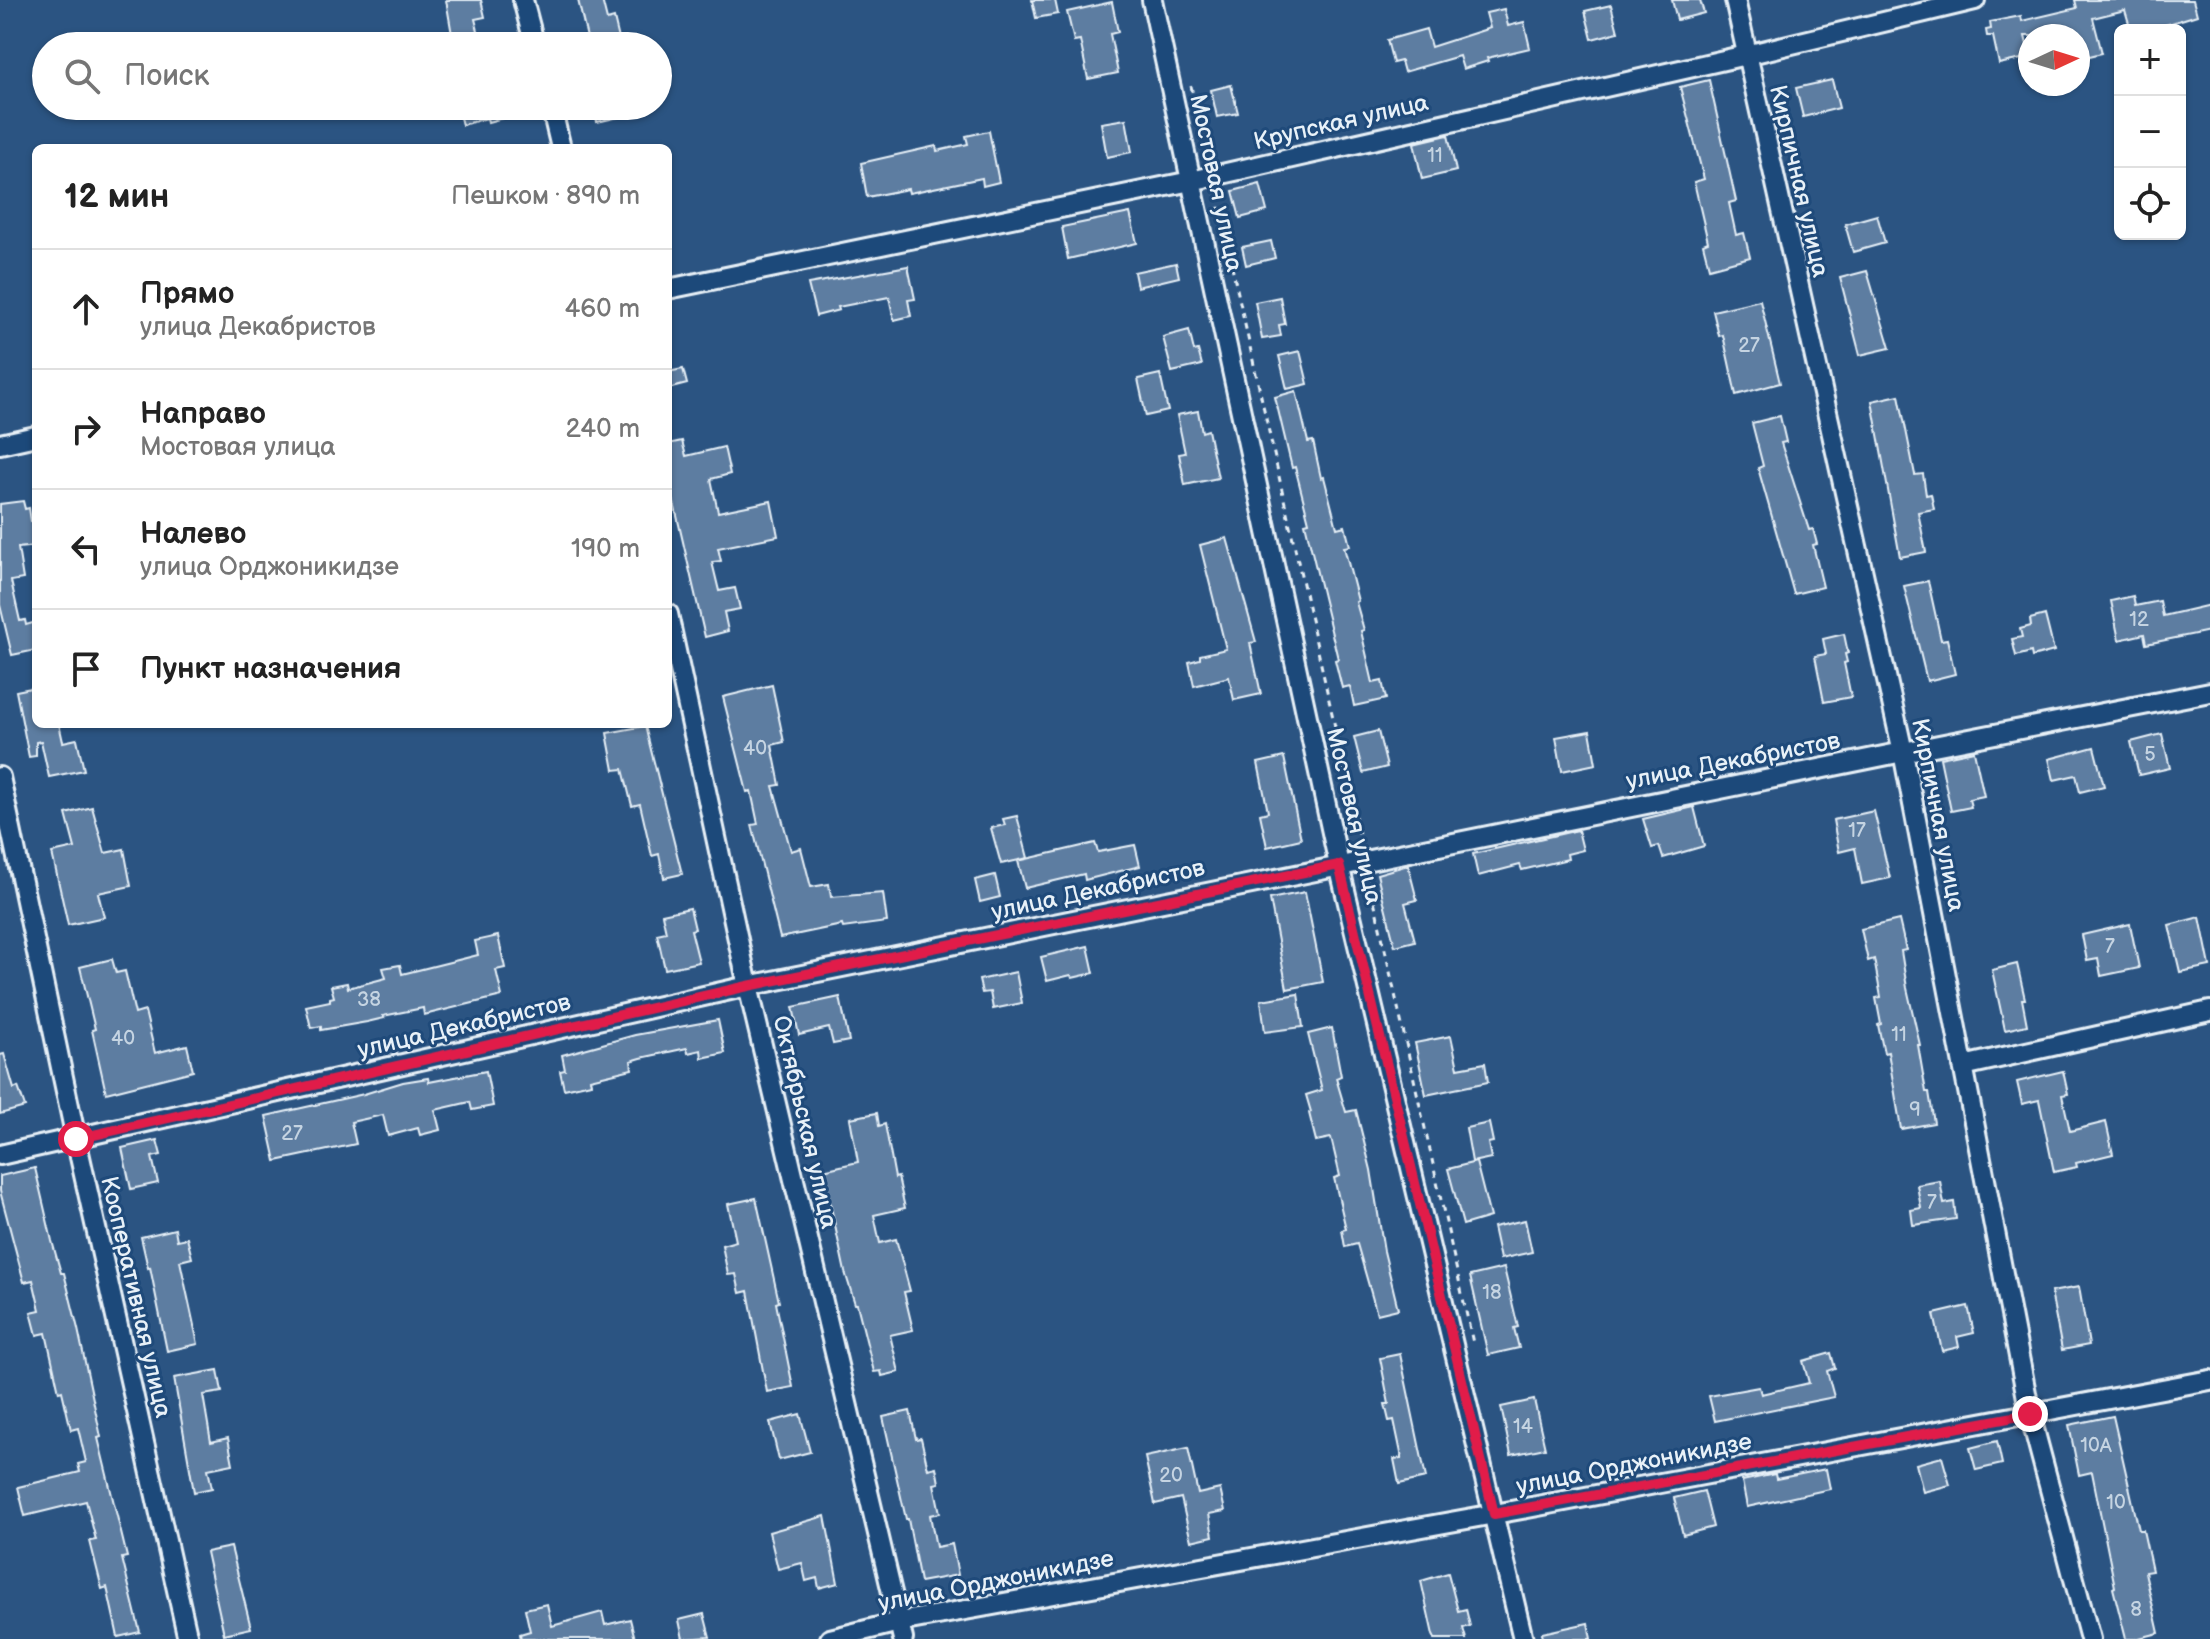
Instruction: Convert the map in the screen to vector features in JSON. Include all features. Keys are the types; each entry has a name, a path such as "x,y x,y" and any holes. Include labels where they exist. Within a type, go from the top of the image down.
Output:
{"street":[{"path":"523,0 531,32"},
{"name":"Мостовая улица","path":"1152,0 1339,865 1523,1639"},
{"name":"Кирпичная улица","path":"1735,0 1903,752 2030,1414 2090,1639"},
{"name":"Крупская улица","path":"672,288 1191,181 1975,0"},
{"path":"554,120 560,144"},
{"path":"0,444 32,437"},
{"name":"Октябрьская улица","path":"672,633 748,986 901,1630"},
{"name":"улица Декабристов","path":"0,1155 748,986 2210,692"},
{"name":"Кооперативная улица","path":"0,777 76,1139 188,1639"},
{"path":"1963,1066 2210,1011"},
{"name":"улица Орджоникидзе","path":"830,1639 901,1630 1494,1514 2210,1380"}],"path":[{"path":"1188,73 1476,1356"}],"building":[{"path":"446,0 481,0 485,17 475,19 478,32 452,32"},
{"path":"578,0 602,0 607,20 614,18 617,32 586,32"},
{"path":"1032,0 1055,0 1058,14 1036,18"},
{"path":"1672,0 1700,0 1704,13 1677,20"},
{"path":"2075,0 2193,0 2197,15 2168,24 2129,24 2125,10 2093,18 2102,53 2090,56 2090,24 2018,24 2018,60 1999,64 1993,36 1987,36 1986,30 1991,29 1990,22 2021,16 2022,21 2077,8"},
{"path":"1112,2 1118,32 1110,34 1118,73 1088,79 1080,40 1074,41 1067,12"},
{"path":"1611,5 1618,32 1592,39 1585,11"},
{"path":"1504,9 1508,26 1524,22 1530,48 1487,58 1488,61 1463,69 1459,56 1404,72 1401,61 1393,63 1387,40 1426,29 1431,47 1490,28 1486,13"},
{"path":"1709,80 1736,201 1729,203 1736,235 1744,233 1750,257 1709,268 1703,244 1708,242 1694,182 1704,179 1680,87"},
{"path":"1832,80 1839,108 1803,117 1796,88"},
{"path":"1231,85 1238,113 1217,117 1211,90"},
{"path":"1126,119 1132,152 1107,157 1101,123"},
{"path":"461,120 480,120 462,125"},
{"path":"989,131 999,182 983,186 982,178 909,193 908,189 867,197 861,163 936,146 937,151 968,144 966,136"},
{"path":"1448,135 1456,171 1422,179 1414,143"},
{"path":"1260,184 1267,211 1240,218 1233,191"},
{"path":"1130,213 1137,243 1068,259 1062,227"},
{"path":"1877,215 1885,243 1853,252 1845,224"},
{"path":"1271,241 1275,258 1246,265 1242,247"},
{"path":"1176,263 1179,277 1137,287 1134,272"},
{"path":"908,266 915,299 908,300 911,316 894,320 889,297 838,307 839,310 816,316 808,284"},
{"path":"1867,271 1890,348 1860,355 1840,278"},
{"path":"1280,297 1285,324 1279,325 1281,336 1262,339 1255,302"},
{"path":"1760,300 1780,383 1736,395 1723,335 1719,336 1713,311"},
{"path":"1189,330 1194,351 1198,350 1202,365 1172,372 1163,337"},
{"path":"1300,351 1308,384 1287,389 1279,356"},
{"path":"683,369 687,384 672,388 672,371"},
{"path":"1160,374 1168,411 1146,416 1138,379"},
{"path":"1296,391 1308,442 1313,441 1337,528 1345,526 1350,546 1344,547 1358,601 1364,630 1361,631 1373,683 1382,681 1386,699 1354,706 1350,686 1342,688 1335,660 1338,659 1305,523 1309,522 1275,397"},
{"path":"1899,395 1915,475 1923,474 1926,495 1931,494 1934,509 1918,512 1926,552 1900,557 1872,401"},
{"path":"1198,411 1202,432 1208,430 1218,478 1185,485 1179,454 1185,453 1177,415"},
{"path":"1780,416 1786,442 1781,443 1809,530 1813,529 1817,544 1813,545 1823,587 1794,594 1758,468 1763,466 1752,423"},
{"path":"682,441 686,456 724,447 730,474 711,479 718,512 771,501 778,536 718,548 721,561 712,562 719,591 735,588 740,609 724,612 728,631 705,637 672,494 672,443"},
{"path":"23,501 25,509 29,508 32,521 32,546 18,548 23,579 11,581 20,621 25,620 26,625 32,623 32,651 12,655 0,605 0,504"},
{"path":"1227,538 1256,642 1250,643 1261,694 1234,700 1229,677 1194,686 1189,662 1200,659 1200,655 1226,649 1200,545"},
{"path":"1928,581 1941,640 1947,639 1955,674 1927,681 1904,586"},
{"path":"2133,596 2135,606 2160,601 2163,616 2210,605 2210,631 2146,644 2144,634 2119,640 2111,601"},
{"path":"2045,615 2054,651 2032,657 2031,652 2016,656 2012,639 2022,637 2020,629 2031,626 2030,619"},
{"path":"1844,634 1848,653 1845,654 1847,662 1844,663 1851,697 1824,702 1815,656 1826,654 1823,639"},
{"path":"772,685 784,742 772,745 780,785 773,786 791,851 801,848 811,887 829,884 831,897 883,893 887,922 843,928 842,925 780,938 752,825 758,824 751,791 747,792 723,697"},
{"path":"32,688 32,728 60,728 63,742 77,739 84,770 49,777 41,741 36,742 36,756 29,757 16,691"},
{"path":"646,728 682,874 664,878 659,854 652,856 640,804 632,806 623,769 614,770 607,733"},
{"path":"1378,731 1387,767 1363,773 1354,737"},
{"path":"1590,731 1596,764 1562,771 1556,737"},
{"path":"2162,734 2170,768 2139,775 2131,742"},
{"path":"2094,747 2104,786 2080,792 2076,775 2054,780 2049,759"},
{"path":"1974,751 1984,796 1969,799 1971,807 1951,811 1940,758"},
{"path":"1284,757 1301,839 1267,847 1260,814 1268,812 1258,763"},
{"path":"92,807 105,853 124,849 131,886 98,893 104,917 68,925 52,853 75,848 66,814"},
{"path":"1694,807 1704,846 1663,858 1659,846 1652,848 1643,819"},
{"path":"1874,811 1890,878 1862,884 1855,848 1839,852 1833,820"},
{"path":"1017,816 1028,858 1001,864 991,828 1005,825 1003,819"},
{"path":"1578,830 1583,850 1567,854 1568,859 1522,870 1520,865 1478,876 1473,854"},
{"path":"1095,843 1098,852 1135,845 1140,866 1085,880 1084,874 1025,888 1018,861"},
{"path":"1408,865 1417,900 1405,903 1415,941 1395,946 1377,874"},
{"path":"995,875 1000,897 980,902 975,880"},
{"path":"1305,892 1323,982 1287,989 1270,899"},
{"path":"690,908 695,929 691,930 699,962 665,969 657,934 666,932 662,914"},
{"path":"2200,917 2210,966 2180,972 2169,925"},
{"path":"1899,920 1906,950 1901,951 1907,988 1934,1123 1901,1129 1888,1052 1884,1053 1878,1025 1881,1024 1876,998 1881,997 1874,959 1868,961 1861,929"},
{"path":"2130,924 2139,968 2101,976 2098,959 2087,961 2082,935"},
{"path":"498,936 505,968 496,970 502,996 424,1015 423,1008 367,1022 321,1030 321,1026 311,1028 306,1006 330,1001 334,997 331,986 347,983 348,988 386,978 383,968 400,965 402,974 478,955 475,941"},
{"path":"1088,946 1094,973 1047,981 1041,957"},
{"path":"112,959 116,973 125,971 135,1014 145,1011 155,1053 187,1045 193,1071 106,1093 80,967"},
{"path":"2017,964 2027,1025 2005,1030 1992,970"},
{"path":"1016,972 1022,1003 993,1009 990,992 982,993 979,980"},
{"path":"1298,994 1303,1027 1265,1032 1261,1000"},
{"path":"840,997 849,1041 833,1044 829,1028 799,1035 793,1007"},
{"path":"718,1020 725,1053 702,1058 701,1050 688,1053 687,1048 641,1058 631,1061 632,1069 564,1089 560,1071 565,1070 562,1055 635,1035"},
{"path":"1332,1028 1341,1076 1336,1078 1346,1112 1356,1110 1398,1309 1377,1314 1357,1244 1345,1247 1342,1230 1346,1229 1334,1178 1340,1176 1331,1138 1316,1141 1306,1095 1322,1090 1308,1034"},
{"path":"1451,1036 1458,1068 1485,1063 1488,1082 1426,1095 1415,1043"},
{"path":"4,1054 14,1089 18,1087 25,1107 0,1114 0,1055"},
{"path":"486,1071 493,1106 472,1110 470,1102 435,1110 440,1130 420,1135 418,1128 388,1136 383,1115 351,1122 356,1144 276,1161 266,1116 403,1082 428,1078 429,1082"},
{"path":"2063,1071 2068,1094 2062,1095 2070,1131 2106,1122 2113,1154 2054,1172 2039,1100 2022,1104 2017,1082"},
{"path":"877,1113 879,1126 885,1124 895,1178 898,1177 905,1208 874,1215 880,1243 896,1239 910,1291 904,1292 913,1330 890,1335 899,1372 882,1376 881,1371 874,1372 857,1304 845,1272 823,1170 858,1162 850,1118"},
{"path":"1489,1123 1493,1142 1488,1143 1491,1158 1472,1162 1466,1128"},
{"path":"157,1140 161,1155 152,1157 158,1183 131,1189 122,1148"},
{"path":"1476,1162 1490,1217 1463,1225 1448,1169"},
{"path":"35,1168 52,1241 61,1273 64,1273 78,1329 101,1437 98,1438 127,1557 122,1558 140,1632 118,1637 107,1587 102,1589 90,1541 96,1540 86,1501 25,1516 18,1487 80,1472 78,1464 86,1462 78,1428 71,1430 62,1391 59,1392 46,1333 37,1335 31,1312 40,1310 33,1280 24,1282 0,1191 0,1176"},
{"path":"1940,1181 1944,1204 1954,1202 1956,1219 1913,1225 1911,1210 1921,1208 1917,1185"},
{"path":"756,1198 779,1302 776,1303 793,1387 767,1392 748,1291 740,1293 736,1274 728,1275 722,1245 736,1241 728,1204"},
{"path":"1525,1220 1532,1252 1500,1259 1493,1227"},
{"path":"175,1229 177,1240 187,1238 192,1258 180,1261 198,1344 167,1351 141,1237"},
{"path":"1504,1268 1518,1327 1514,1328 1519,1348 1488,1355 1470,1276"},
{"path":"2079,1287 2089,1345 2062,1350 2051,1292"},
{"path":"1968,1306 1974,1333 1957,1337 1959,1347 1942,1351 1934,1314"},
{"path":"1831,1353 1835,1368 1827,1371 1834,1397 1715,1421 1709,1396 1759,1387 1761,1394 1809,1383 1803,1361"},
{"path":"1400,1354 1426,1478 1399,1484 1394,1459 1402,1458 1394,1420 1389,1421 1385,1404 1389,1404 1380,1358"},
{"path":"218,1370 222,1392 203,1395 211,1442 228,1438 233,1464 208,1469 212,1488 194,1492 174,1378"},
{"path":"1534,1400 1545,1448 1511,1455 1501,1407"},
{"path":"910,1411 916,1439 921,1438 928,1469 936,1467 939,1483 934,1484 940,1513 930,1515 936,1547 952,1544 958,1575 920,1582 883,1417"},
{"path":"800,1414 810,1452 779,1460 770,1422"},
{"path":"2113,1416 2139,1530 2143,1530 2152,1571 2145,1572 2159,1633 2135,1639 2126,1639 2113,1588 2092,1472 2079,1475 2069,1425"},
{"path":"1997,1441 2002,1464 1976,1470 1970,1448"},
{"path":"1188,1448 1198,1494 1220,1489 1225,1511 1209,1514 1213,1536 1191,1541 1181,1498 1155,1504 1145,1457"},
{"path":"1942,1457 1950,1485 1923,1492 1916,1464"},
{"path":"1826,1469 1830,1489 1747,1507 1742,1481 1775,1474 1776,1479"},
{"path":"1704,1491 1713,1527 1683,1535 1674,1498"},
{"path":"825,1516 838,1583 819,1588 817,1578 806,1581 802,1563 778,1569 769,1532"},
{"path":"231,1547 251,1628 224,1634 206,1552"},
{"path":"1448,1573 1458,1611 1466,1609 1470,1626 1463,1628 1466,1639 1435,1639 1433,1635 1421,1581"},
{"path":"547,1604 552,1626 602,1612 605,1625 630,1619 635,1639 521,1639 520,1634 530,1631 525,1609"},
{"path":"704,1614 710,1637 683,1639 679,1620"},
{"path":"1588,1623 1591,1639 1543,1639 1542,1633"}],"route":[{"path":"76,1139 748,986 1339,865 1494,1514 2030,1414"}]}
